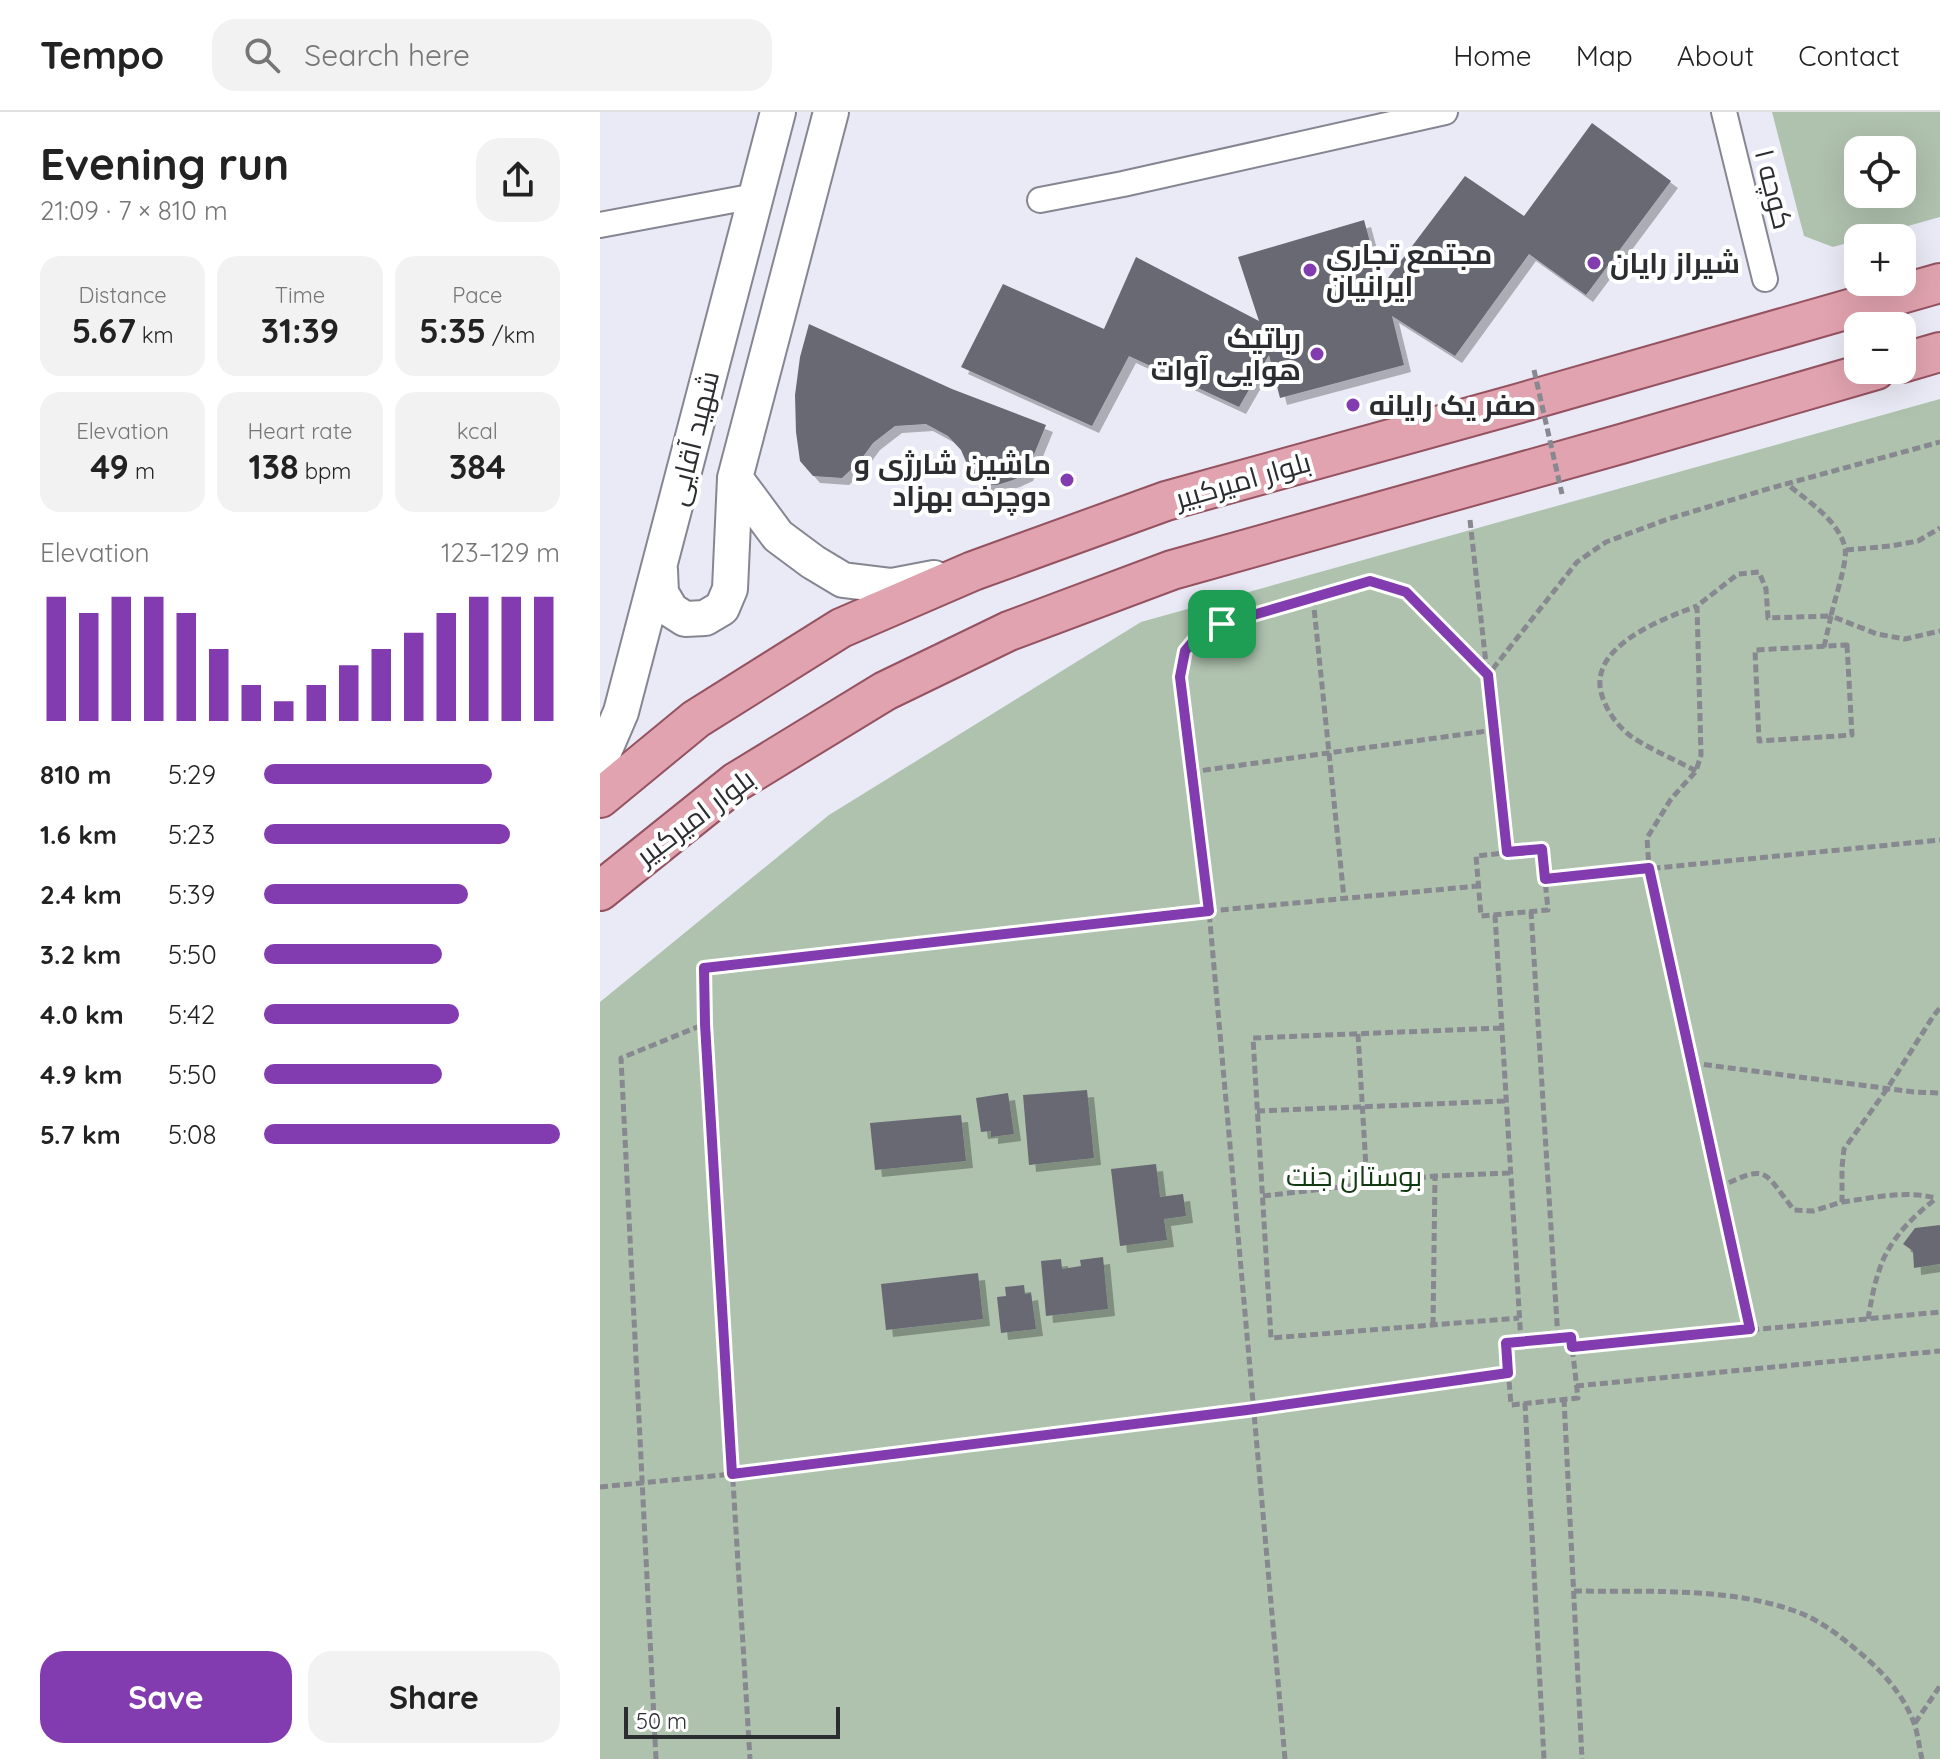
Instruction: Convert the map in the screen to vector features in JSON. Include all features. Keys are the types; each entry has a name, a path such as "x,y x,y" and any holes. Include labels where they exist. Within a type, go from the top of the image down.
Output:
{"main road":[{"name":"شهید آقایی","path":"600,761 621,712 778,112"},
{"name":"شهید آقایی","path":"831,112 735,478 778,536 843,580 892,586 973,571"},
{"name":"بلوار امیرکبیر","path":"1875,312 1940,283"},
{"name":"بلوار امیرکبیر","path":"600,798 696,719 841,628 973,571 1166,501 1513,405 1844,321"},
{"path":"1916,359 1940,352"},
{"name":"بلوار امیرکبیر","path":"600,891 736,782 885,691 1009,631 1172,570 1844,379"},
{"path":"660,566 661,593 671,610 685,619 705,618 722,608 730,589 735,478"}],"street":[{"path":"1040,200 1445,112"},
{"name":"کوچه ۱","path":"1724,112 1765,279"},
{"path":"600,225 755,196"}],"path":[{"path":"1534,370 1562,494"},
{"path":"1488,675 1577,562 1606,542 1668,519 1786,483 1940,442"},
{"path":"1786,483 1831,523 1839,532 1846,550 1824,647"},
{"path":"1467,487 1507,852"},
{"path":"1846,550 1918,541 1940,528"},
{"path":"1696,771 1633,738 1610,715 1600,693 1602,669 1621,644 1643,629 1697,606 1738,574 1759,572 1766,589 1768,618 1831,616 1877,634 1905,639 1940,631"},
{"path":"1285,1759 1209,911 1180,677 1185,651 1195,639 1222,624 1370,581 1406,592 1488,675"},
{"path":"1313,598 1344,898"},
{"path":"1697,606 1701,755 1696,771 1671,799 1647,838 1649,868 1750,1329"},
{"path":"1847,645 1852,735 1759,741 1755,650 1824,647 1847,645"},
{"path":"1191,772 1494,730"},
{"path":"1545,879 1940,840"},
{"path":"1542,849 1548,910 1481,916 1476,856 1507,852 1542,849"},
{"path":"750,1759 704,968 1209,911 1478,886"},
{"path":"1531,911 1558,1339"},
{"path":"1495,915 1521,1342"},
{"path":"1842,1202 1844,1149 1940,1008"},
{"path":"656,1759 621,1058 705,1024"},
{"path":"1501,1028 1253,1038 1271,1338 1519,1318"},
{"path":"1358,1034 1367,1184"},
{"path":"1692,1063 1940,1093"},
{"path":"1257,1111 1506,1101"},
{"path":"1718,1188 1757,1172 1769,1176 1794,1210 1813,1211 1842,1202 1899,1195 1938,1197"},
{"path":"1263,1196 1435,1176 1510,1173"},
{"path":"1433,1325 1435,1176"},
{"path":"1868,1319 1880,1266 1893,1242 1920,1210 1938,1197"},
{"path":"1572,1347 1940,1312"},
{"path":"1571,1337 1578,1398 1511,1405 1506,1343 1521,1342 1571,1337"},
{"path":"1576,1386 1940,1351"},
{"path":"600,1487 732,1474 1508,1373"},
{"path":"1564,1399 1582,1759"},
{"path":"1525,1403 1544,1759"},
{"path":"1574,1591 1683,1593 1750,1599 1793,1610 1823,1624 1877,1667 1900,1695 1914,1724 1922,1759"},
{"path":"1914,1724 1940,1686"}],"green space":[{"path":"1772,112 1940,112 1940,217 1915,224 1844,224 1844,244 1833,247 1804,236"},
{"name":"بوستان جنت","path":"1940,399 1940,1759 600,1759 600,1002 829,815 1141,622"}],"building":[{"name":"مجتمع تجاری ایرانیان","path":"1592,123 1671,181 1586,295 1529,254 1455,356 1392,316 1404,365 1280,398 1269,355 1239,407 1129,356 1092,426 961,367 1003,284 1104,329 1136,257 1259,321 1238,257 1364,220 1382,286 1465,176 1524,216"},
{"path":"809,324 952,389 1046,425 1026,474 997,485 985,484 971,473 961,450 948,436 926,424 895,426 873,443 842,478 813,476 800,461 795,395 800,357"},
{"path":"1087,1090 1094,1158 1029,1165 1023,1095"},
{"path":"1008,1093 1014,1134 991,1137 991,1131 981,1132 976,1098"},
{"path":"961,1115 966,1161 875,1170 870,1123"},
{"path":"1156,1164 1160,1197 1183,1194 1186,1216 1164,1219 1167,1240 1120,1246 1111,1169"},
{"path":"1940,1225 1940,1264 1914,1268 1913,1251 1903,1244 1915,1228"},
{"path":"1103,1257 1108,1309 1046,1316 1041,1261 1061,1259 1062,1269 1081,1266 1080,1260"},
{"path":"978,1273 983,1319 886,1330 881,1284"},
{"path":"1024,1285 1025,1294 1031,1293 1036,1329 1001,1333 997,1297 1006,1296 1005,1287"}],"place":[{"name":"شیراز رایان","path":"1594,263"},
{"name":"مجتمع تجاری ایرانیان","path":"1310,270"},
{"name":"رباتیک هوایی آوات","path":"1317,354"},
{"name":"صفر یک رایانه","path":"1353,405"},
{"name":"ماشین شارژی و دوچرخه بهزاد","path":"1067,480"}],"route":[{"path":"1370,581 1406,592 1488,675 1507,852 1542,849 1545,879 1649,868 1750,1329 1572,1347 1571,1337 1506,1343 1508,1373 1247,1410 732,1474 704,968 1209,911 1180,677 1185,651 1195,639 1222,624 1370,581"}]}
